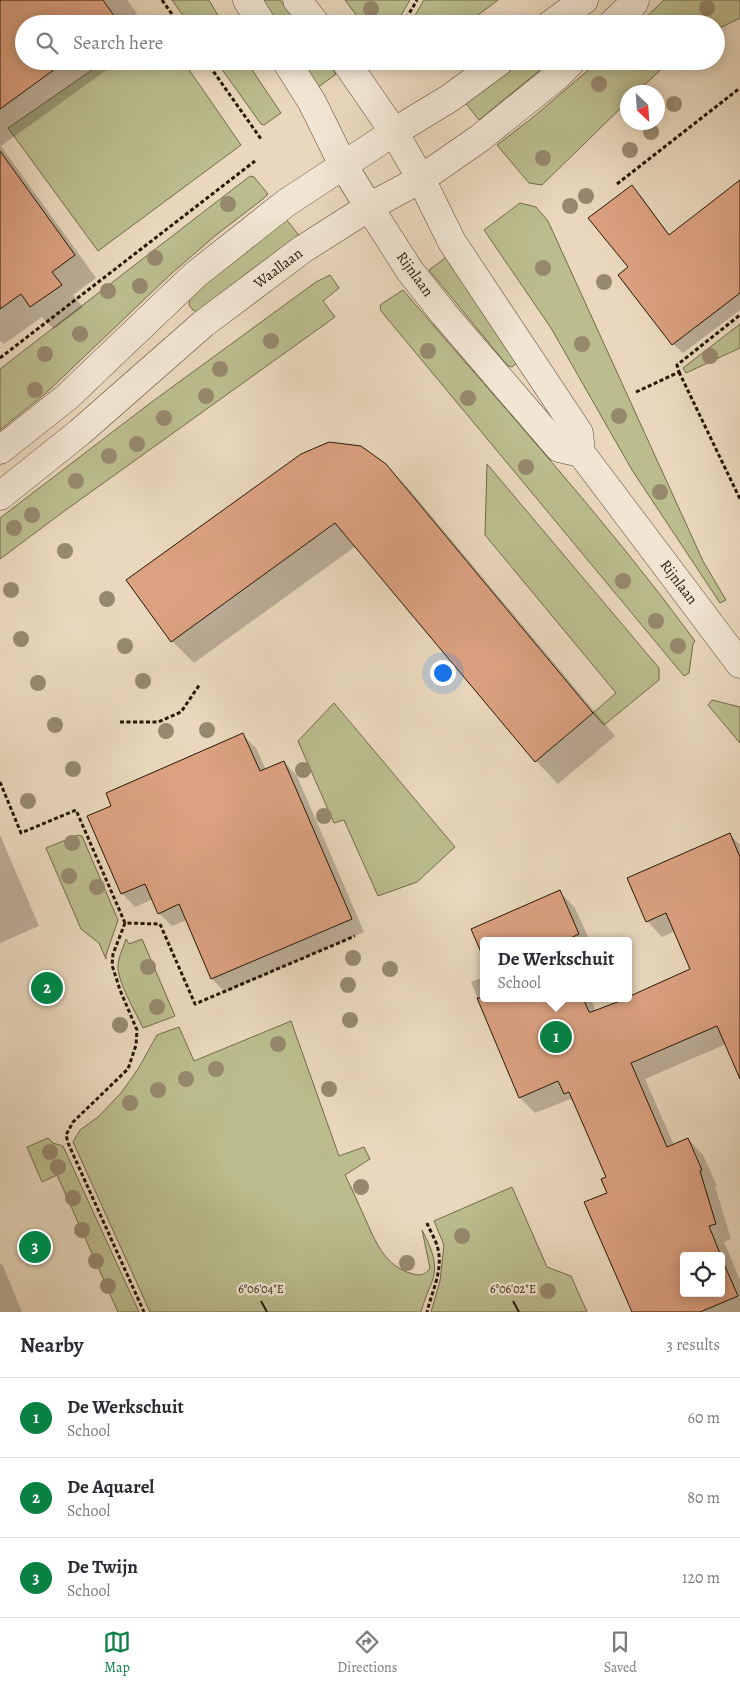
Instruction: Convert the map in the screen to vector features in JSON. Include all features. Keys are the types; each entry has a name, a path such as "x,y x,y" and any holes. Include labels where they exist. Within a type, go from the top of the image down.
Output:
{"street":[{"path":"247,0 256,15"},
{"path":"297,0 309,15"},
{"path":"563,15 584,0"},
{"path":"621,15 635,0"},
{"name":"Rijnlaan","path":"292,70 312,102 342,165 410,271 444,314 559,448 582,453"},
{"name":"Rijnlaan","path":"351,70 394,132 421,179 452,242 579,433 582,453 740,664"},
{"path":"0,450 67,397 208,264 286,203 342,165 450,98 488,70"},
{"name":"Waallaan","path":"0,496 80,432 203,324 303,249 369,207 421,179 480,138 562,70"}],"path":[{"path":"162,0 173,15"},
{"path":"408,15 417,0"},
{"path":"212,70 261,139"},
{"path":"617,184 740,88"},
{"path":"0,358 255,162"},
{"path":"740,315 677,365 740,499"},
{"path":"636,392 679,372"},
{"path":"120,722 158,722 182,712 200,684"},
{"path":"0,782 22,833 76,810 125,923 113,954 112,965 120,990 137,1030 136,1045 128,1069 73,1122 66,1135 144,1312"},
{"path":"125,923 160,924 195,1004 354,936"},
{"path":"427,1223 438,1248 439,1263 437,1281 427,1312"}],"green space":[{"path":"172,0 209,0 218,15 183,15"},
{"path":"260,0 280,0 291,15 270,15"},
{"path":"345,0 410,0 401,15 356,15"},
{"path":"424,0 498,0 478,15 415,15"},
{"path":"664,0 740,0 740,18 725,26 725,15 648,15"},
{"path":"92,70 189,70 241,145 98,251 8,128"},
{"path":"222,70 252,70 281,113 264,125 261,124"},
{"path":"306,70 333,70 336,74 317,88"},
{"path":"507,70 540,70 479,120 464,101"},
{"path":"588,70 660,70 644,85 620,85 620,109 542,185 529,183 497,145"},
{"path":"250,176 254,177 268,194 172,273 45,394 0,430 0,369"},
{"path":"520,203 536,207 548,221 703,561 726,600 720,603 632,470 551,328 484,230"},
{"path":"286,219 301,238 197,312 193,310 189,305 190,297"},
{"path":"449,255 517,363 512,367 507,365 429,270"},
{"path":"330,275 339,288 323,301 335,317 0,559 0,518 149,404 316,282"},
{"path":"403,290 589,506 661,595 695,641 689,673 684,676 381,311 380,305"},
{"path":"740,324 740,348 686,373 683,368"},
{"path":"487,464 659,668 659,680 604,725 593,713 616,693 485,535"},
{"path":"712,700 740,707 740,743 708,705"},
{"path":"334,703 455,847 417,882 378,896 344,820 334,823 298,741"},
{"path":"78,835 82,836 118,920 106,959 99,943 81,929 46,848"},
{"path":"126,939 129,944 142,939 175,1016 143,1028 125,992 118,970 119,958"},
{"path":"291,1021 339,1156 364,1147 370,1159 345,1175 377,1244 395,1266 403,1271 420,1275 425,1274 430,1268 422,1230 428,1242 435,1266 433,1279 421,1312 150,1312 73,1142 80,1130 98,1117 121,1093 138,1069 157,1035 179,1027 194,1061"},
{"path":"48,1138 53,1143 63,1146 139,1312 118,1312 57,1175 42,1182 27,1147"},
{"path":"512,1187 547,1267 571,1276 587,1312 431,1312 440,1281 444,1245 434,1221"}],"building":[{"path":"0,0 103,0 113,15 15,15 15,70 54,70 0,109"},
{"path":"0,151 75,255 52,272 62,285 30,307 21,294 0,309"},
{"path":"740,180 740,293 672,345 618,275 628,267 588,218 632,185 669,235"},
{"path":"329,442 361,446 386,464 593,713 535,762 335,523 171,642 126,580 301,454"},
{"path":"243,733 260,771 284,761 352,919 211,979 179,904 158,914 145,884 121,894 87,816 111,806 106,793"},
{"path":"730,833 740,857 740,1079 717,1026 631,1063 667,1147 688,1138 702,1170 700,1171 716,1224 709,1226 719,1252 680,1252 680,1297 725,1297 725,1266 738,1296 700,1312 632,1312 584,1202 607,1193 601,1179 606,1177 569,1092 564,1094 558,1081 519,1098 477,998 480,998 480,1002 585,1002 589,1012 617,1002 632,1002 632,995 690,969 666,913 646,922 627,878"},
{"path":"560,890 579,934 573,937 480,937 480,950 471,929"}],"place":[{"name":"De Aquarel","path":"47,988"},
{"name":"De Werkschuit","path":"556,1037"},
{"name":"De Twijn","path":"35,1247"}]}
